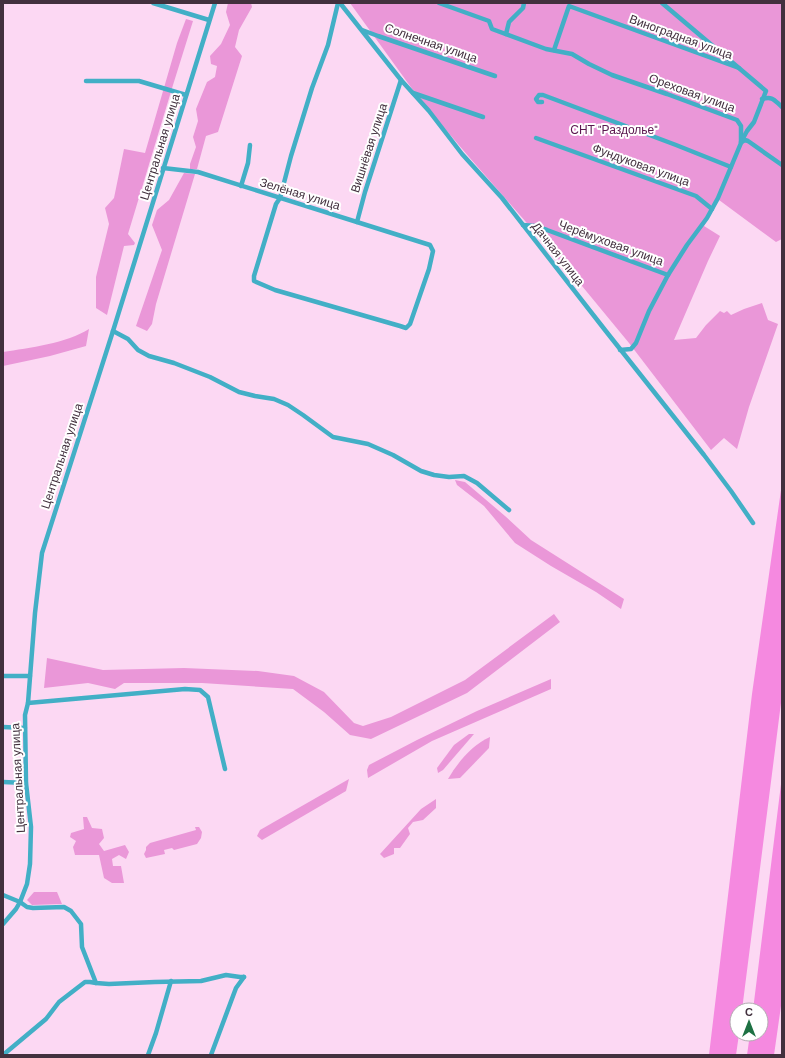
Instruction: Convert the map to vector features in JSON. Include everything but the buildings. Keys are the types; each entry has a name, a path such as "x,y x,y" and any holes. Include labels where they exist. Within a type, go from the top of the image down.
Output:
{"street":[{"path":"153,3 210,20"},
{"name":"Центральная улица","path":"3,924 20,902 27,884 30,864 31,827 26,782 25,715 28,703 35,613 42,553 215,3"},
{"path":"280,198 312,88 328,46 339,3"},
{"name":"Дачная улица","path":"339,3 401,80 429,111 462,154 502,198 704,455 753,523"},
{"name":"Ореховая улица","path":"439,3 488,21 492,29 546,48 572,54 612,75 737,120 741,126 741,143 718,198 668,275 649,311 636,343 630,349 620,350"},
{"path":"506,34 509,22 523,8 524,3"},
{"path":"662,3 766,91 754,122 747,131 741,143"},
{"name":"Виноградная улица","path":"554,50 570,5 739,68"},
{"name":"Солнечная улица","path":"361,29 495,76"},
{"name":"Вишнёвая улица","path":"357,222 365,192 401,80"},
{"path":"86,81 139,81 186,95"},
{"path":"412,93 483,117"},
{"path":"542,102 538,102 536,99 539,95 543,95 669,142 731,167"},
{"path":"762,99 773,99 782,107"},
{"name":"Фундуковая улица","path":"536,138 696,196 712,209"},
{"path":"741,143 745,140 782,165"},
{"path":"241,186 248,163 250,145"},
{"name":"Зелёная улица","path":"164,168 198,172 430,245 433,251 429,269 410,324 406,328 275,290 254,281 260,255 276,204 280,198"},
{"name":"Черёмуховая улица","path":"523,225 535,226 547,230 668,275"},
{"path":"113,331 128,339 138,350 149,356 174,363 210,377 239,392 274,399 288,405 333,437 368,444 393,455 421,471 434,475 449,477 464,476 477,482 509,510"},
{"path":"3,676 30,676"},
{"path":"28,703 185,689 200,690 208,697 225,769"},
{"path":"3,727 25,728"},
{"path":"3,782 26,782"},
{"path":"3,895 20,902 27,907 64,907 71,911 82,924 82,947 96,983"},
{"path":"3,1055 46,1019 59,1002 84,982 109,984 201,981 226,975 240,977 244,976 236,988 211,1055"},
{"path":"148,1055 171,981"}],"green space":[{"path":"228,3 251,3 252,7 239,30 235,47 242,56 218,132 206,136 197,169 190,169 190,164 196,147 193,137 198,121 196,109 207,82 215,77 217,66 211,64 210,56 221,44 230,25 226,12"},
{"name":"СНТ \"Раздолье\"","path":"350,3 782,3 782,239 776,242 719,200 704,226 720,236 674,340 696,338 720,311 724,313 727,311 731,315 762,303 768,320 778,324 749,407 737,449 724,438 711,450 629,343 582,286 418,97"},
{"path":"186,19 193,21 128,234 135,243 134,245 124,246 107,315 96,308 96,277 109,224 105,208 114,198 124,149 145,153 177,43"},
{"path":"184,173 195,174 156,304 152,324 147,331 136,326 162,250 152,225 157,210 169,200"},
{"path":"89,329 86,346 50,356 3,366 3,352 36,347 59,341 80,334"},
{"path":"455,480 465,482 531,540 624,599 621,609 596,592 515,543 484,506 457,485"},
{"path":"554,614 560,622 467,693 371,739 350,735 324,712 293,689 202,683 124,683 115,689 88,683 44,688 47,658 103,670 184,668 258,671 294,676 324,692 354,723 363,726 391,717 465,680"},
{"path":"551,679 551,689 432,741 368,778 367,770 369,765 477,711"},
{"path":"469,734 474,734 443,770 438,773 437,768 454,745"},
{"path":"490,737 489,748 460,778 448,779 456,766 471,749 483,740"},
{"path":"349,779 346,791 262,840 257,836 260,830"},
{"path":"436,799 436,808 423,820 413,822 408,828 410,834 400,848 394,848 394,854 384,858 380,854 421,809"},
{"path":"83,817 87,817 92,828 102,829 104,838 99,844 104,851 125,845 129,852 126,859 119,855 112,859 113,866 121,866 124,883 112,883 104,878 99,855 75,855 73,847 76,841 70,837 71,833 84,829"},
{"path":"195,827 199,827 202,832 201,838 197,844 174,850 172,848 164,850 165,854 146,858 144,854 146,847 150,843 196,830"},
{"path":"34,892 57,892 62,904 32,905 27,900"}],"shaded area":[{"path":"782,483 782,695 743,1002 729,1002 729,1042 738,1042 736,1055 709,1055 752,694"},
{"path":"782,776 782,999 774,1055 747,1055 749,1042 769,1042 769,1002 754,1002"}]}
